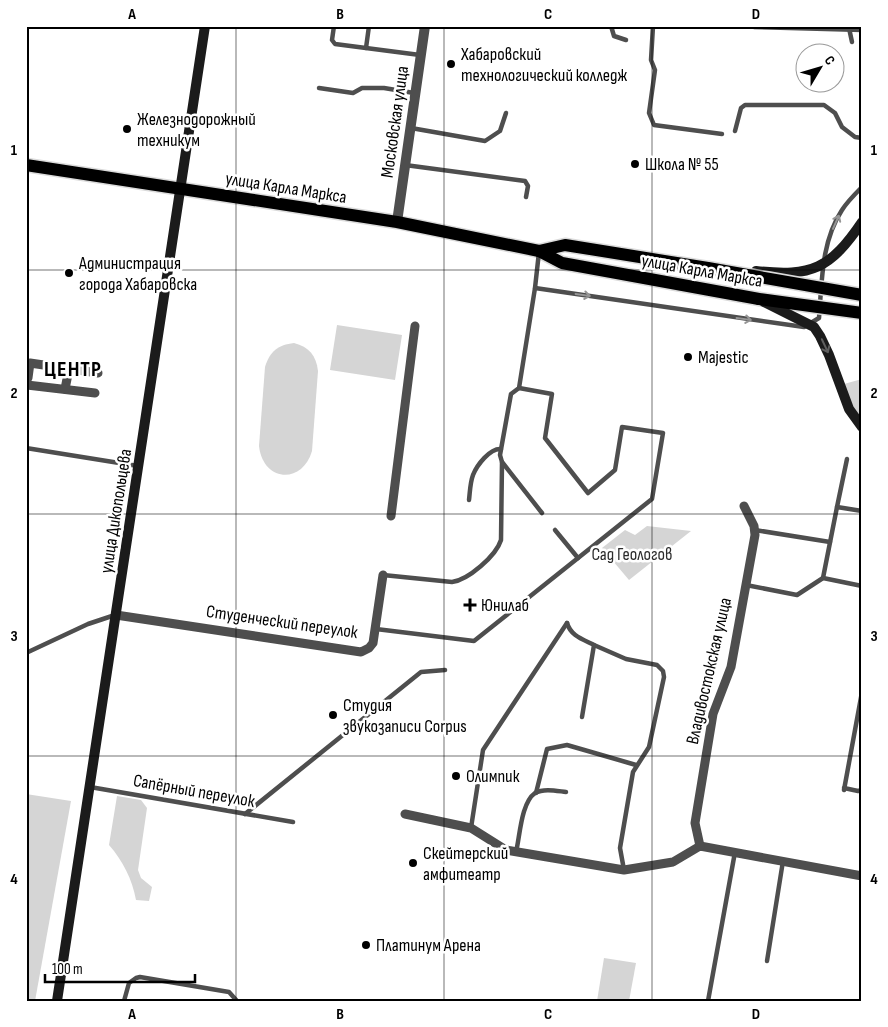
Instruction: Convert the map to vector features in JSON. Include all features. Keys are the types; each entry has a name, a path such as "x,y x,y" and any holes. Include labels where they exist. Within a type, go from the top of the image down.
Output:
{"main road":[{"name":"улица Дикопольцева","path":"57,1000 140,466 205,26"},
{"name":"улица Карла Маркса","path":"26,165 397,222 539,250 562,263 759,299 862,314"},
{"path":"708,268 782,274 802,271 833,258 843,248 862,222"},
{"name":"улица Карла Маркса","path":"539,250 565,245 862,295"},
{"path":"759,299 814,327 830,355 848,409 862,427"}],"street":[{"name":"Московская улица","path":"397,222 426,26"},
{"path":"390,516 415,326"},
{"path":"95,393 27,382 30,363 98,372"},
{"path":"65,389 69,369"},
{"path":"744,506 755,530"},
{"name":"Владивостокская улица","path":"700,846 695,823 713,714 731,667 755,530"},
{"name":"Студенческий переулок","path":"116,614 361,652 369,648 373,643 383,574"},
{"path":"405,814 471,828 506,850 624,870 673,862 700,846 862,876"}],"lane":[{"path":"334,26 332,40 334,43 421,55"},
{"path":"366,48 368,26"},
{"path":"611,26 614,36 626,40"},
{"path":"653,26 651,60 655,70 649,114 654,125 722,134"},
{"path":"754,27 849,28 862,30"},
{"path":"849,28 852,42"},
{"path":"319,88 353,93 362,88 384,88 416,93"},
{"path":"735,131 741,108 745,105 824,105 836,113 842,127 854,137 862,138"},
{"path":"411,128 485,141 500,131 506,113"},
{"path":"405,166 525,181 528,186 526,197"},
{"path":"535,288 804,327 819,318 827,242 841,210 862,187"},
{"path":"383,574 452,582 459,581 465,579 493,555 498,548 501,540 502,449 511,394 519,388 539,250"},
{"path":"376,629 474,641 652,499 663,433 622,427 615,470 588,493 545,438 552,394 519,388"},
{"path":"26,448 140,466"},
{"path":"469,500 471,480 475,471 491,451 496,448 502,449"},
{"path":"823,578 847,459"},
{"path":"502,462 542,513"},
{"path":"836,507 862,512"},
{"path":"555,530 578,558"},
{"path":"755,530 830,542"},
{"path":"746,585 797,595 823,578 862,586"},
{"path":"26,653 88,624 116,614"},
{"path":"471,828 483,750 567,622 569,630 573,635 626,659 657,666 663,671 664,677 649,747 633,772 620,848 624,870"},
{"path":"582,717 594,645"},
{"path":"245,814 421,672 445,670"},
{"path":"862,692 844,789 862,790"},
{"path":"516,852 526,804 536,793 547,750 568,745 636,765"},
{"name":"Сапёрный переулок","path":"90,787 293,822"},
{"path":"536,793 550,790 566,792"},
{"path":"708,1001 735,852"},
{"path":"767,961 783,861"},
{"path":"124,1001 129,983 140,977 229,992 237,1001"}],"green space":[{"path":"337,325 402,335 395,380 330,370"},
{"path":"294,343 311,352 316,360 318,371 312,451 307,462 300,470 292,474 283,475 268,467 262,458 259,446 265,367 269,357 275,350 283,345"},
{"path":"862,379 862,418 853,407 844,384"},
{"name":"Сад Геологов","path":"647,526 691,531 629,580 602,548 625,530 635,535"},
{"path":"26,794 71,801 35,1001 26,1001"},
{"path":"117,796 141,800 147,808 138,870 141,878 152,887 149,901 136,900 126,871 119,857 109,845"},
{"path":"604,958 636,963 629,1001 597,1001"}],"place":[{"name":"Хабаровский технологический колледж","path":"451,64"},
{"name":"Железнодорожный техникум","path":"127,129"},
{"name":"Школа № 55","path":"635,164"},
{"name":"Администрация города Хабаровска","path":"69,273"},
{"name":"Majestic","path":"688,357"},
{"name":"Юнилаб","path":"470,605"},
{"name":"Студия звукозаписи Corpus","path":"333,715"},
{"name":"Олимпик","path":"456,776"},
{"name":"Скейтерский амфитеатр","path":"413,863"},
{"name":"Платинум Арена","path":"366,945"}],"district":[{"name":"ЦЕНТР","path":"73,369"}]}
